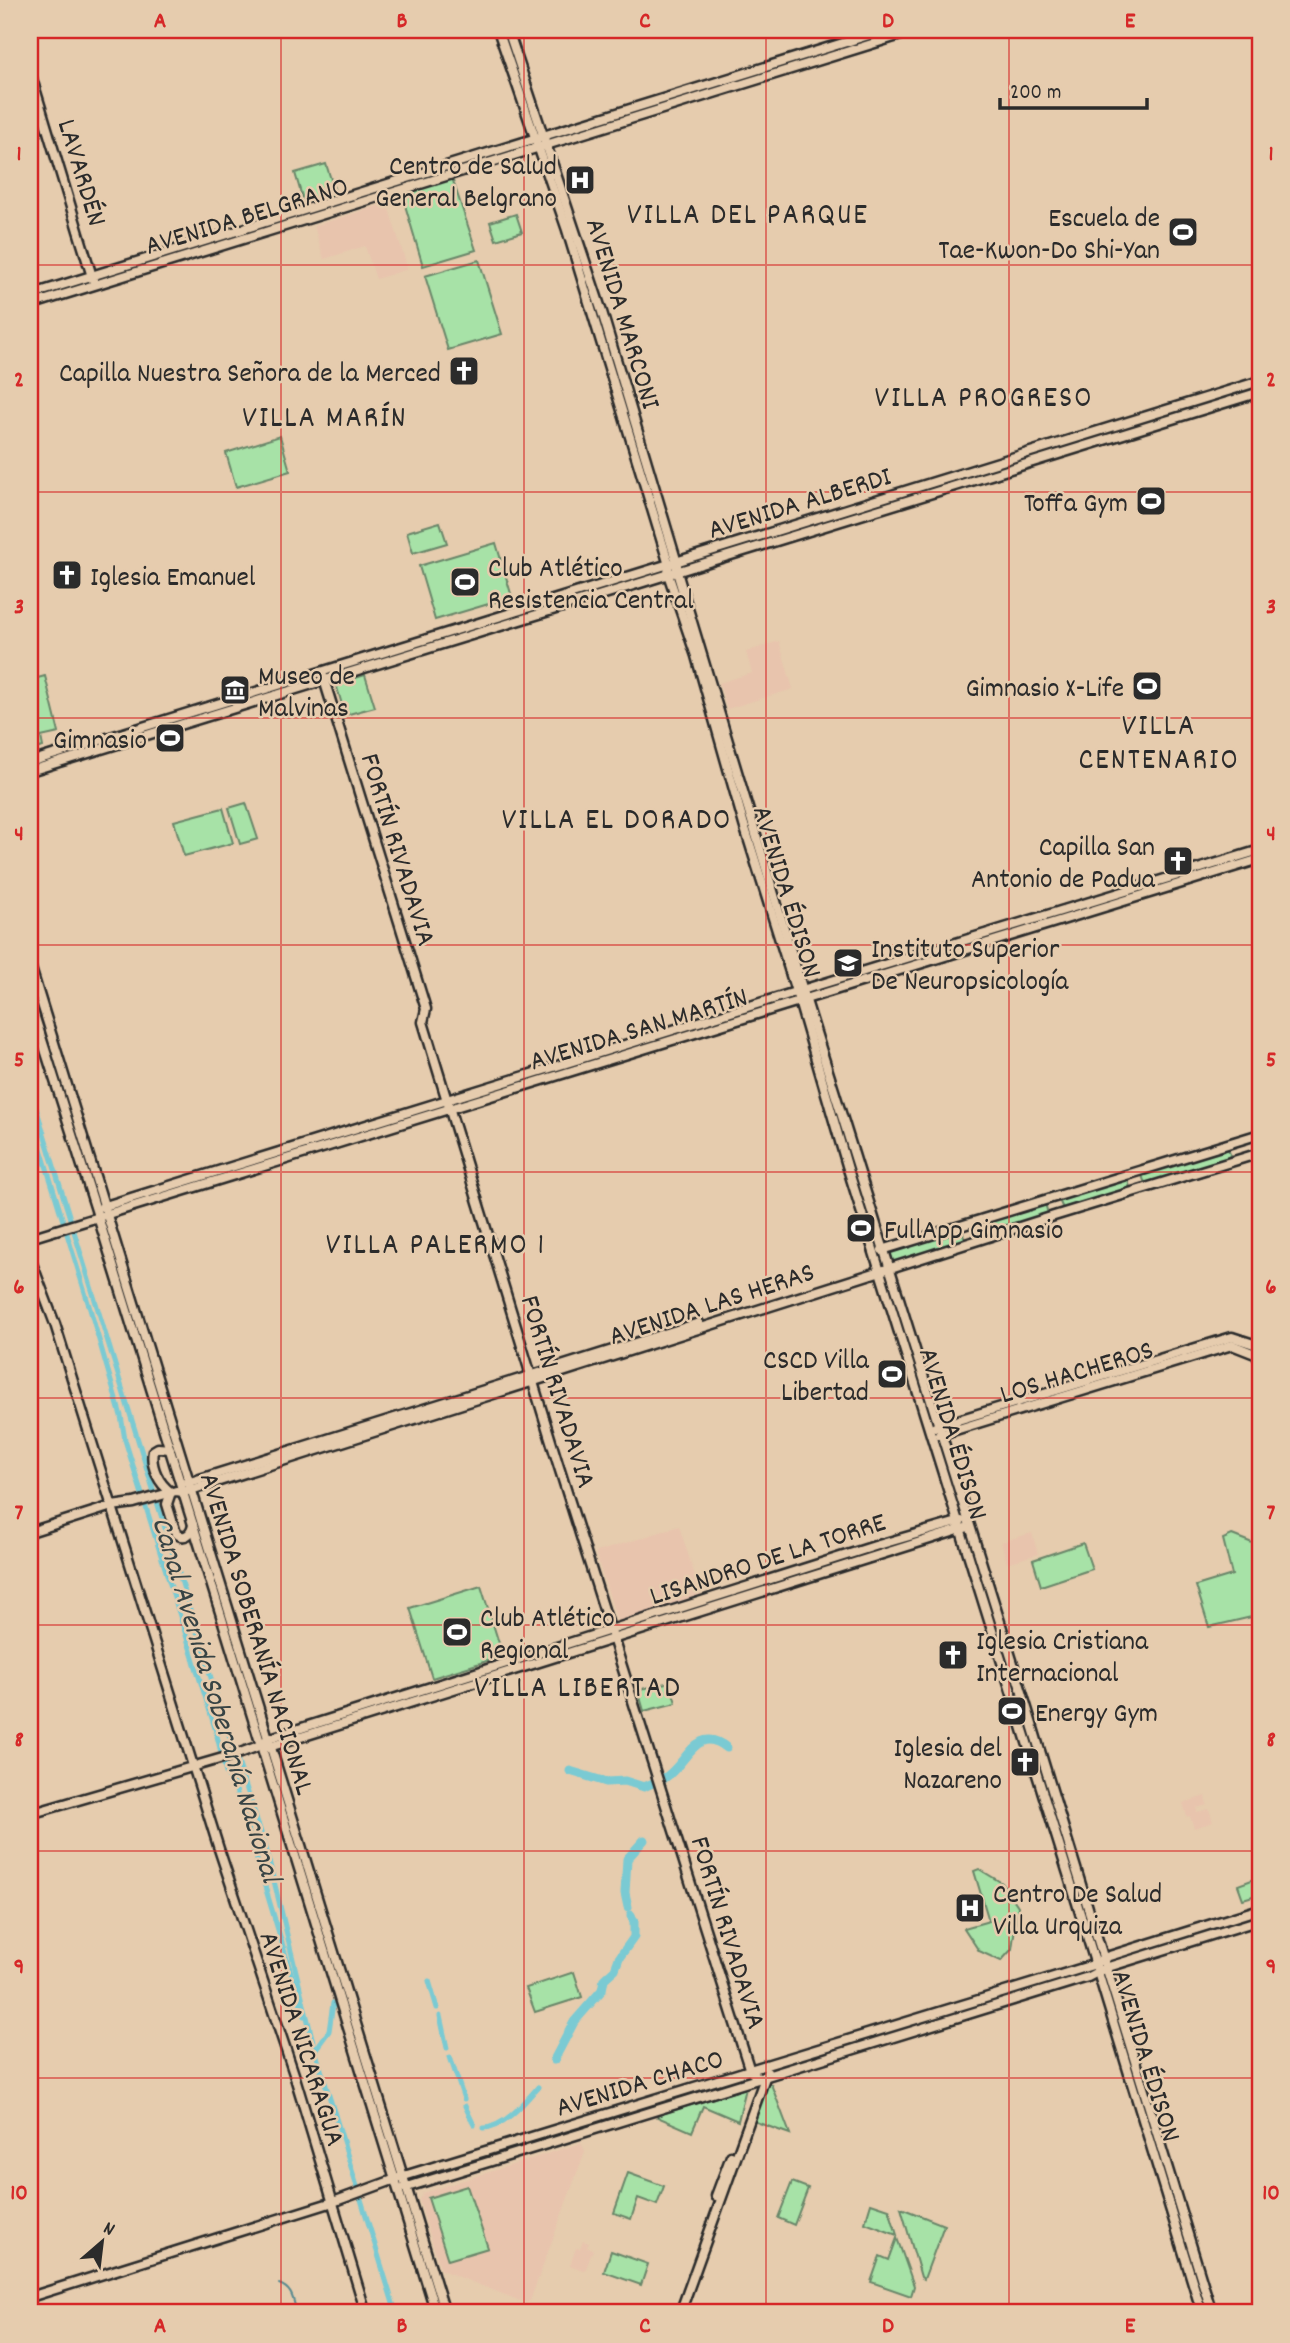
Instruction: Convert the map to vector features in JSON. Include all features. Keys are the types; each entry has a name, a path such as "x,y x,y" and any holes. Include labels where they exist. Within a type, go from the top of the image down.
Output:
{"main road":[{"name":"AVENIDA MARCONI","path":"498,30 540,142"},
{"name":"AVENIDA MARCONI","path":"508,30 574,254 673,569"},
{"name":"AVENIDA BELGRANO","path":"540,142 885,30"},
{"name":"AVENIDA BELGRANO","path":"30,304 93,280 540,142 917,30"},
{"name":"LAVARDÉN","path":"30,72 93,280"},
{"name":"AVENIDA BELGRANO","path":"30,295 93,280"},
{"name":"AVENIDA ALBERDI","path":"673,569 1260,381"},
{"name":"AVENIDA ALBERDI","path":"30,762 1260,392"},
{"name":"AVENIDA ÉDISON","path":"673,569 744,825 890,1268 964,1524 1212,2313"},
{"name":"AVENIDA ALBERDI","path":"30,771 323,676"},
{"name":"FORTÍN RIVADAVIA","path":"323,676 426,1009 423,1022 445,1100 750,2071"},
{"name":"AVENIDA SAN MARTÍN","path":"107,1210 449,1110 1260,850"},
{"name":"AVENIDA SAN MARTÍN","path":"30,1238 78,1224 107,1210 445,1100 1260,859"},
{"name":"AVENIDA SOBERANÍA NACIONAL","path":"30,965 155,1373 179,1489 221,1586 264,1745"},
{"name":"AVENIDA ÉDISON","path":"801,996 874,1252 936,1432"},
{"name":"AVENIDA SOBERANÍA NACIONAL","path":"30,1002 170,1449 179,1489 264,1745 400,2178 436,2313"},
{"path":"874,1252 1260,1133"},
{"name":"AVENIDA LAS HERAS","path":"30,1532 112,1506 134,1503 1260,1153"},
{"name":"AVENIDA NICARAGUA","path":"30,1258 55,1324 294,2074 366,2313"},
{"path":"132,1328 155,1373"},
{"path":"1232,1341 1260,1346"},
{"path":"1232,1341 1260,1356"},
{"name":"LOS HACHEROS","path":"936,1432 1232,1341"},
{"path":"170,1449 158,1448 152,1456 160,1483 179,1489 166,1504 179,1536 190,1534 193,1525"},
{"name":"LISANDRO DE LA TORRE","path":"30,1814 240,1753 875,1546 964,1524"},
{"name":"LISANDRO DE LA TORRE","path":"264,1745 615,1639 964,1524"},
{"path":"221,1586 226,1632"},
{"name":"AVENIDA CHACO","path":"1101,1966 1260,1909"},
{"name":"AVENIDA CHACO","path":"402,2189 764,2071 1101,1966 1260,1920"},
{"name":"AVENIDA ÉDISON","path":"1101,1966 1202,2313"},
{"name":"AVENIDA CHACO","path":"30,2297 333,2202 400,2178 750,2071 764,2071"},
{"path":"677,2313 764,2071"},
{"name":"AVENIDA SOBERANÍA NACIONAL","path":"402,2189 445,2313"}],"shaded area":[{"path":"387,203 408,269 376,279 365,246 324,259 314,226"},
{"path":"779,641 793,689 727,709 719,683 752,673 746,652"},
{"path":"679,1526 701,1595 618,1622 597,1552"},
{"path":"1032,1533 1038,1554 1007,1563 1001,1542"},
{"path":"1205,1796 1207,1805 1197,1808 1197,1812 1209,1809 1213,1822 1194,1828 1183,1803"},
{"path":"581,2143 585,2151 530,2301 526,2303 441,2270 419,2200 423,2193"},
{"path":"583,2241 589,2243 587,2247 593,2250 585,2271 570,2265 576,2248 580,2249"}],"green space":[{"path":"326,164 337,198 305,207 295,173"},
{"path":"452,178 476,250 423,266 402,195"},
{"path":"516,214 522,232 496,240 490,222"},
{"path":"479,260 502,334 448,350 425,276"},
{"path":"280,436 290,471 236,487 226,453"},
{"path":"440,522 447,543 413,553 407,532"},
{"name":"Club Atlético Resistencia Central","path":"496,543 512,597 435,620 419,566"},
{"path":"365,675 375,707 345,715 336,684"},
{"path":"45,676 59,733 41,737 43,747 35,749 33,741 30,742 30,680"},
{"path":"246,803 258,839 240,844 229,808"},
{"path":"223,808 233,843 184,856 174,821"},
{"path":"1223,1147 1228,1149 1230,1154 1228,1160 1149,1184 1144,1181 1142,1175 1145,1170"},
{"path":"1127,1178 1131,1190 1068,1210 1063,1209 1060,1202 1062,1198"},
{"path":"1045,1203 1048,1214 974,1236 971,1226"},
{"path":"962,1230 965,1240 891,1263 887,1253"},
{"path":"1232,1535 1260,1546 1260,1615 1209,1627 1196,1586 1232,1575 1223,1539"},
{"path":"1083,1543 1092,1569 1041,1586 1033,1560"},
{"name":"Club Atlético Regional","path":"481,1586 503,1656 432,1678 410,1608"},
{"path":"670,1682 676,1703 644,1711 638,1690"},
{"path":"979,1869 1002,1883 1018,1906 1012,1949 1001,1961 979,1951 964,1928 989,1921 974,1871"},
{"path":"1260,1877 1260,1894 1243,1899 1238,1885"},
{"path":"574,1972 582,1997 535,2012 526,1988"},
{"path":"766,2084 771,2084 790,2134 753,2121"},
{"path":"746,2088 738,2121 703,2106 692,2132 655,2116"},
{"path":"561,2130 563,2134 414,2181 413,2176"},
{"path":"628,2173 664,2186 657,2205 638,2198 631,2219 614,2213"},
{"path":"792,2182 808,2188 794,2225 778,2218"},
{"path":"467,2186 488,2248 448,2260 428,2198"},
{"path":"871,2203 889,2209 897,2235 865,2223"},
{"path":"901,2208 944,2225 924,2279 921,2277"},
{"path":"897,2238 914,2286 911,2296 871,2282 880,2256 889,2260"},
{"path":"611,2251 648,2264 641,2285 604,2272"}],"waterway":[{"name":"Canal Avenida Soberanía Nacional","path":"30,1088 219,1704 266,1848 315,2050 396,2313"},
{"path":"30,1113 90,1309 121,1416 125,1440 215,1728 226,1773 235,1787 304,2016"},
{"path":"663,1779 699,1743 716,1741 727,1748"},
{"path":"570,1771 606,1782 625,1781 644,1787 655,1782"},
{"path":"628,1907 625,1893 627,1859 644,1840"},
{"path":"554,2060 574,2022 602,1990 604,1979 615,1969 619,1958 634,1937 631,1915"},
{"path":"429,1981 437,2008"},
{"path":"315,2050 329,2031 333,2003"},
{"path":"440,2016 447,2048"},
{"path":"450,2057 464,2099"},
{"path":"483,2128 499,2124 506,2119 538,2087"},
{"path":"465,2106 474,2125"},
{"path":"279,2284 290,2292 297,2313"}],"place":[{"name":"Centro de Salud General Belgrano","path":"580,180"},
{"name":"Escuela de Tae-Kwon-Do Shi-Yan","path":"1183,232"},
{"name":"Capilla Nuestra Señora de la Merced","path":"464,371"},
{"name":"Toffa Gym","path":"1151,501"},
{"name":"Iglesia Emanuel","path":"67,575"},
{"name":"Club Atlético Resistencia Central","path":"465,582"},
{"name":"Gimnasio X-Life","path":"1147,686"},
{"name":"Museo de Malvinas","path":"235,690"},
{"name":"Gimnasio","path":"170,738"},
{"name":"Capilla San Antonio de Padua","path":"1178,861"},
{"name":"Instituto Superior De Neuropsicología","path":"848,963"},
{"name":"FullApp Gimnasio","path":"861,1228"},
{"name":"CSCD Villa Libertad","path":"892,1374"},
{"name":"Club Atlético Regional","path":"457,1632"},
{"name":"Iglesia Cristiana Internacional","path":"953,1655"},
{"name":"Energy Gym","path":"1012,1711"},
{"name":"Iglesia del Nazareno","path":"1025,1762"},
{"name":"Centro De Salud Villa Urquiza","path":"970,1908"}],"district":[{"name":"VILLA DEL PARQUE","path":"748,213"},
{"name":"VILLA PROGRESO","path":"984,396"},
{"name":"VILLA MARÍN","path":"325,416"},
{"name":"VILLA CENTENARIO","path":"1159,741"},
{"name":"VILLA EL DORADO","path":"617,818"},
{"name":"VILLA PALERMO 1","path":"436,1243"},
{"name":"VILLA LIBERTAD","path":"578,1686"}]}
